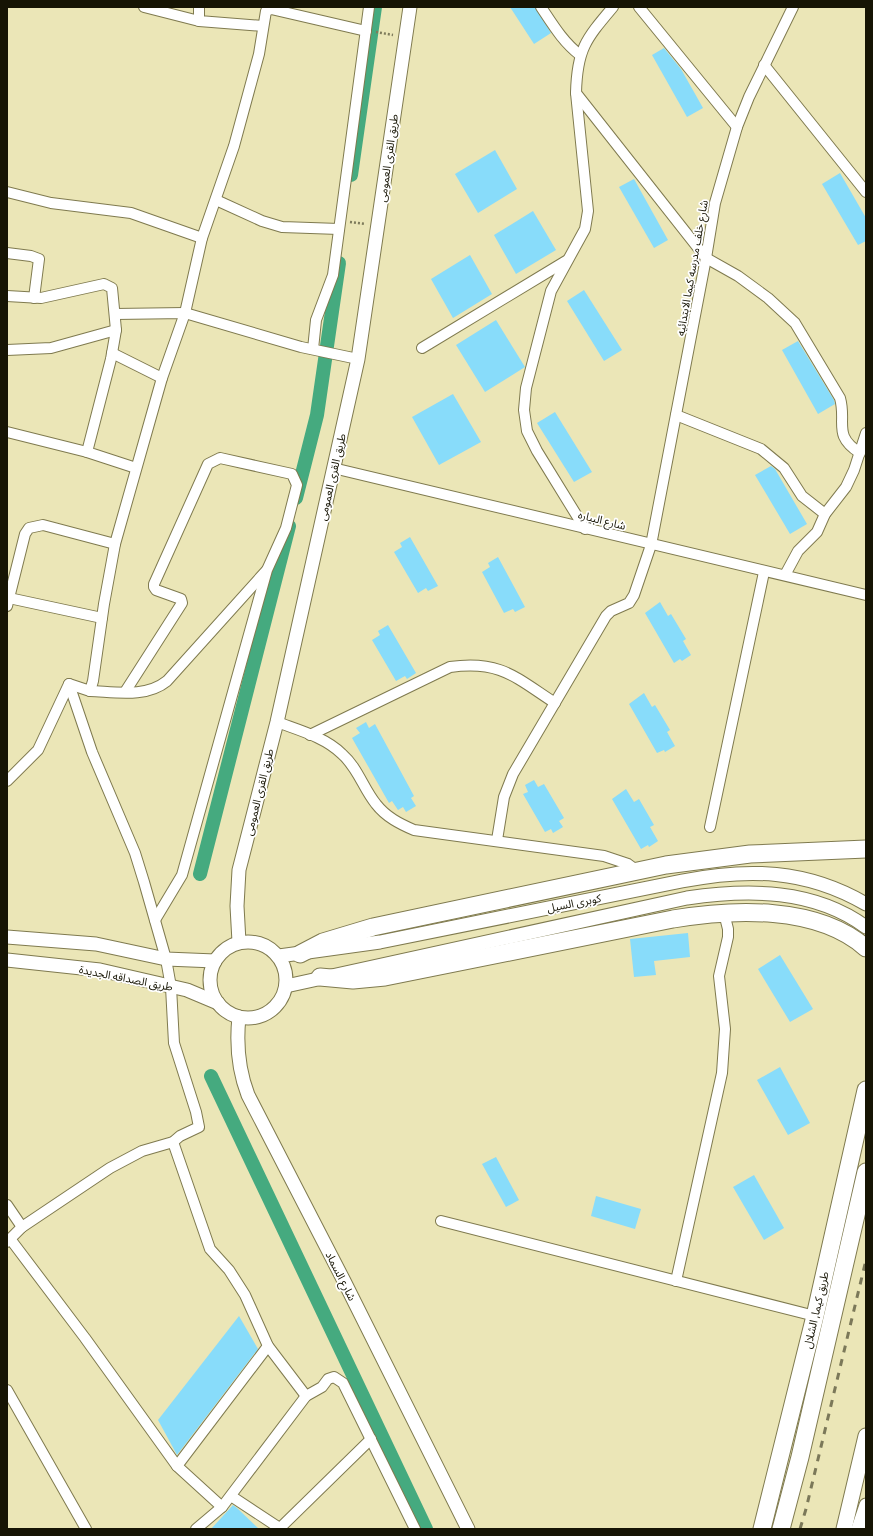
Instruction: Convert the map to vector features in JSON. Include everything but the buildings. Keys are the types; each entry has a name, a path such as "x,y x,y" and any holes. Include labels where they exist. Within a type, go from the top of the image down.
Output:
{"highway":[{"path":"300,954 336,938 373,927 639,872 666,865 722,857 866,849"},
{"path":"320,977 353,980 385,978 673,919 724,913 762,913 803,918 838,930 866,948"},
{"name":"طريق كيما, الشلال","path":"762,1529 815,1316 866,1090"},
{"name":"طريق كيما, الشلال","path":"781,1529 800,1457 866,1172"},
{"path":"781,1453 800,1457"}],"main road":[{"path":"844,1529 866,1436"}],"street":[{"path":"144,7 199,21 263,26"},
{"path":"199,7 199,21"},
{"path":"316,350 316,320 333,275 369,7"},
{"name":"طريق القرى العمومى","path":"239,942 237,906 239,870 277,722 333,468 354,358 410,7"},
{"path":"541,7 559,34 570,47 580,55"},
{"path":"585,528 537,451 527,431 524,410 526,388 551,291 566,261 585,229 588,211 576,93 576,74 580,55 587,38 613,7"},
{"path":"639,7 737,127"},
{"name":"شارع خلف مدرسه كيما الابتدائيه","path":"497,840 504,797 513,774 606,616 611,611 629,603 634,595 651,545 706,258 715,203 737,127 764,65 793,7"},
{"path":"90,691 93,682 115,544 162,378 185,313 202,238 234,146 259,54 266,11 271,9 366,31"},
{"path":"764,65 866,192"},
{"path":"576,93 706,258 738,276 762,293 795,323 840,398 842,409 841,426 843,434 853,448 860,453"},
{"path":"7,192 59,204 131,213 202,238"},
{"path":"216,200 262,221 282,227 339,229"},
{"path":"7,253 31,256 39,259 34,298"},
{"path":"422,348 566,261"},
{"path":"7,296 34,298 58,295 94,285 108,284 113,291 116,330 112,354 87,452"},
{"path":"115,314 185,313 316,350 354,358"},
{"path":"7,350 52,348 116,330"},
{"path":"112,354 162,378"},
{"path":"676,415 761,449 784,468 802,496 826,514"},
{"path":"7,432 87,452 136,468"},
{"path":"785,575 798,550 817,532 826,514 846,487 860,453 866,433"},
{"path":"125,692 182,603 181,599 156,590 154,584 208,464 220,458 292,474 298,485 286,528 267,570 182,875 154,920"},
{"name":"شارع البياره","path":"333,468 764,572 785,575 866,595"},
{"path":"102,618 8,602 25,534 28,528 43,526 115,544"},
{"path":"69,684 90,691 150,691 159,688 267,570"},
{"path":"710,828 764,572"},
{"path":"310,735 450,667 468,664 486,665 503,670 554,703"},
{"path":"69,684 92,752 135,853 166,959 171,987 174,1043 196,1112 199,1128 180,1136 173,1142 142,1151 110,1168 22,1227 9,1241 85,1338 177,1466 222,1507"},
{"path":"7,781 38,750 69,684"},
{"path":"277,722 310,735 331,745 341,752 358,772 376,804 387,815 400,824 414,830 497,840 616,858 639,872"},
{"name":"كوبرى السيل","path":"279,956 400,938 704,876 747,872 805,878 839,890 866,904"},
{"name":"كوبرى السيل","path":"286,986 320,977 687,898 752,892 791,896 810,900 845,914 866,927"},
{"path":"676,1281 723,1066 725,1029 719,976 728,937 728,928 724,913"},
{"path":"7,937 96,944 166,959 215,961"},
{"path":"250,941 261,943 271,948 279,956 284,965 286,986 282,998 275,1008 264,1015 252,1018 239,1017 227,1012 218,1003 212,993 210,982 211,971 215,961 225,949 239,942 250,941"},
{"name":"طريق الصداقه الجديدة","path":"7,960 100,970 187,990 218,1003"},
{"name":"شارع السماد","path":"239,1017 237,1033 238,1057 248,1095 344,1281 468,1529"},
{"path":"173,1142 210,1249 229,1270 245,1295 268,1346 306,1396"},
{"path":"7,1205 22,1227"},
{"path":"441,1221 815,1316"},
{"path":"177,1466 268,1346"},
{"path":"196,1529 222,1507 306,1396 322,1386 328,1379 338,1378 343,1383 415,1529"},
{"path":"7,1390 86,1529"},
{"path":"231,1496 281,1529 371,1439"},
{"path":"858,1529 866,1505"}],"waterway":[{"path":"351,175 375,7"},
{"path":"296,498 317,415 339,263"},
{"path":"200,874 289,526"},
{"path":"211,1076 426,1529"}],"railway":[{"path":"800,1529 866,1260"}]}
